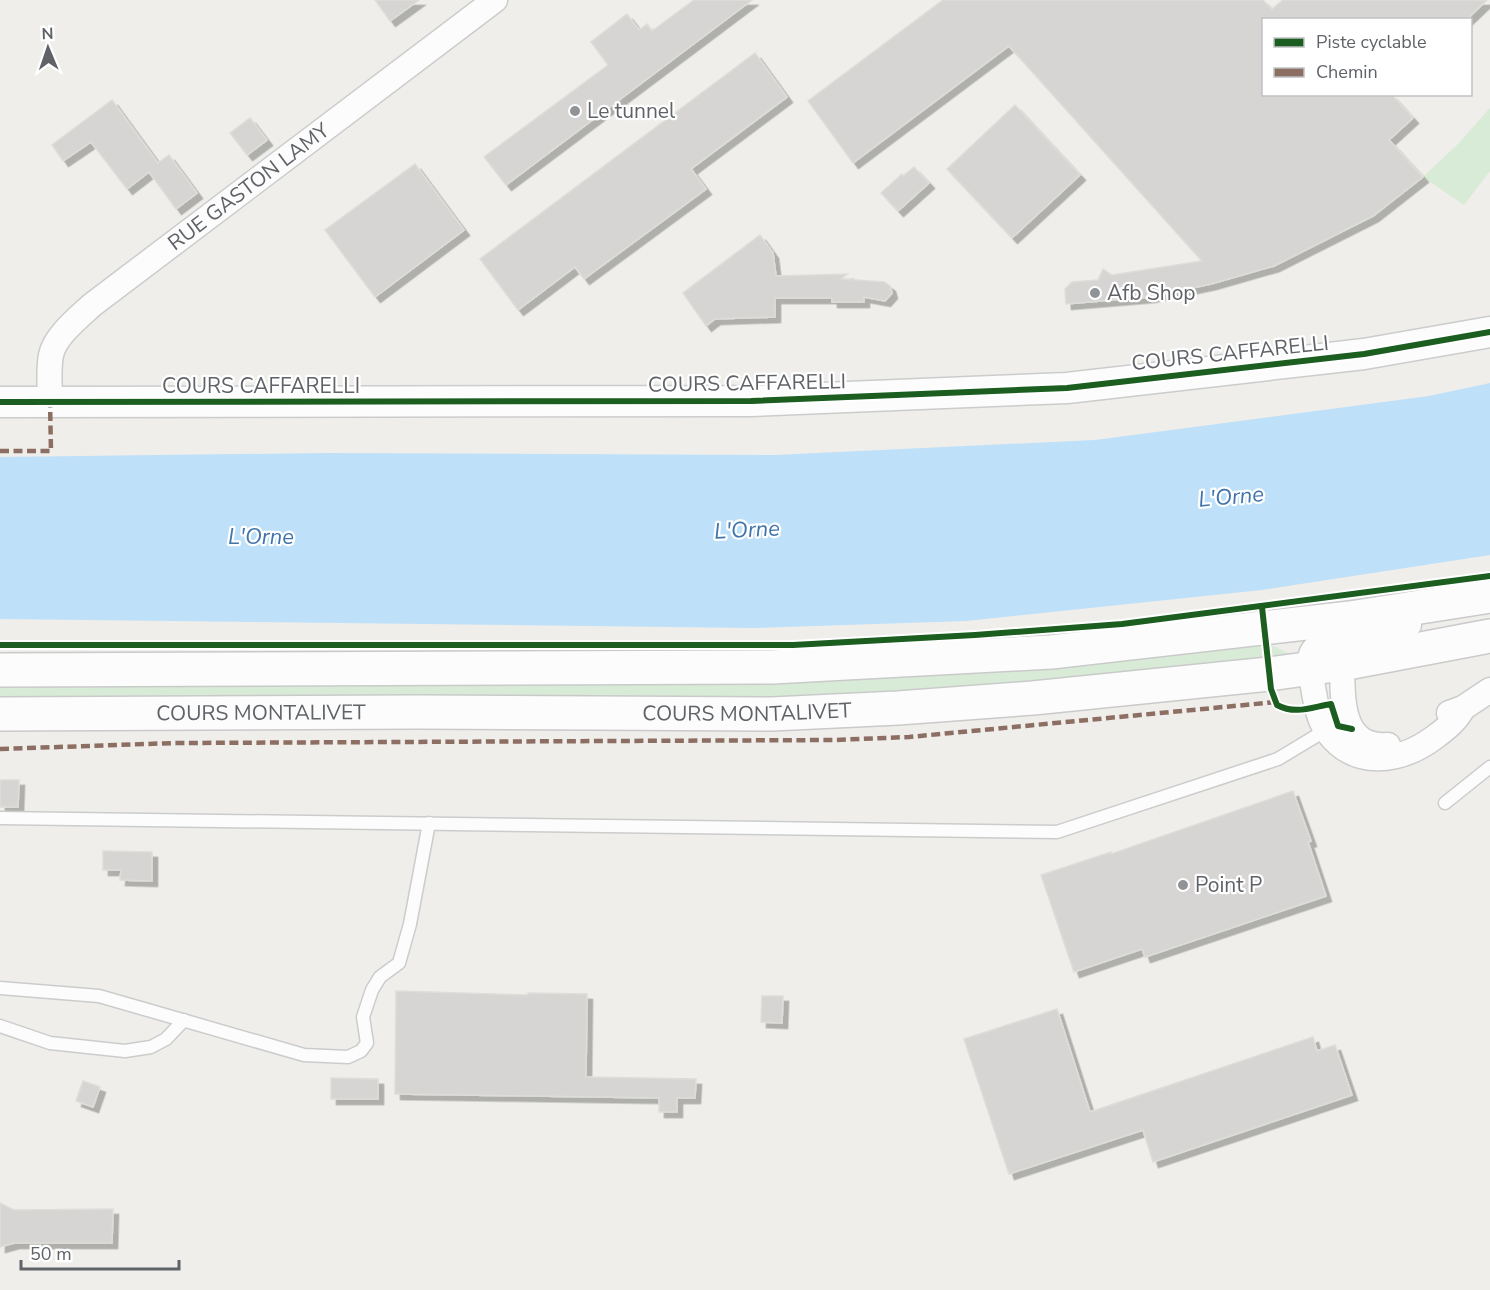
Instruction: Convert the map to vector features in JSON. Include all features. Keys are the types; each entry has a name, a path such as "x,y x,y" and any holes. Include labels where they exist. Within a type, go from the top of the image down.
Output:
{"main road":[{"name":"COURS MONTALIVET","path":"0,670 772,667 1051,652 1329,621 1479,598"},
{"name":"COURS MONTALIVET","path":"0,714 442,712 772,714 1033,698 1269,674 1342,664 1488,636"}],"street":[{"name":"RUE GASTON LAMY","path":"50,402 52,350 65,332 92,305 495,0"},
{"name":"COURS CAFFARELLI","path":"0,402 751,401 1067,388 1364,354 1490,332"},
{"path":"1479,598 1456,616 1327,639 1312,651 1309,659 1317,707 1326,730 1344,748 1360,755 1387,759 1421,747 1481,700"},
{"path":"1342,664 1343,702 1347,721 1356,735 1364,741 1385,746 1404,743 1449,713 1481,700"}],"lane":[{"path":"0,818 1057,832 1278,759 1326,730"},
{"path":"1445,803 1490,767"},
{"path":"0,988 99,996 304,1055 348,1057 361,1051 367,1043 363,1017 372,990 380,977 399,963 410,924 429,823"},
{"path":"0,1026 50,1042 125,1051 151,1047 166,1039 184,1020"}],"green space":[{"path":"1490,108 1490,171 1464,205 1423,177 1459,143"},
{"path":"1258,643 1274,646 1295,657 929,693 745,699 0,703 0,682"}],"water":[{"name":"L'Orne","path":"1490,383 1490,555 1262,590 966,621 753,628 0,619 0,457 327,453 775,455 1095,440 1429,396"}],"building":[{"path":"375,0 419,0 390,21"},
{"name":"Le tunnel","path":"694,0 752,0 506,185 484,157 608,65 591,42 627,14 639,30 647,24 652,31"},
{"path":"943,0 1263,0 1272,9 1283,0 1487,0 1468,18 1262,18 1262,96 1393,96 1413,118 1389,140 1423,177 1373,216 1274,266 1211,284 1149,297 1066,304 1065,289 1072,282 1098,280 1103,269 1112,275 1202,261 1009,46 853,163 808,101"},
{"path":"755,53 787,97 691,169 706,189 584,279 575,267 518,310 480,259"},
{"path":"112,100 158,163 169,155 197,193 176,209 149,172 127,189 91,142 63,161 52,145"},
{"path":"1015,105 1080,175 1012,238 947,169"},
{"path":"250,118 267,140 247,155 230,133"},
{"path":"415,164 464,230 375,297 325,230"},
{"path":"914,167 929,183 898,211 881,193 902,174 903,176"},
{"path":"760,235 773,253 776,276 847,274 841,279 884,282 890,286 892,293 885,301 864,297 864,302 832,302 832,298 775,298 775,317 715,319 706,326 683,293"},
{"path":"0,780 19,780 18,807 0,807"},
{"name":"Point P","path":"1293,791 1311,841 1308,842 1326,896 1145,957 1142,949 1074,972 1041,875 1111,852 1111,854"},
{"path":"103,851 152,852 152,881 120,880 121,870 103,870"},
{"path":"396,991 528,995 528,993 587,994 586,1077 696,1079 695,1098 677,1098 677,1112 659,1112 659,1098 395,1094"},
{"path":"762,996 783,996 782,1023 761,1022"},
{"path":"1057,1009 1090,1112 1313,1037 1317,1051 1335,1045 1352,1095 1153,1162 1143,1130 1009,1174 964,1039"},
{"path":"331,1078 378,1079 378,1099 331,1099"},
{"path":"83,1081 100,1087 93,1107 76,1101"},
{"path":"0,1203 14,1210 113,1209 112,1243 14,1243 0,1247"}],"marked path":[{"path":"0,451 51,451 50,402"},
{"path":"0,749 175,743 834,740 909,737 1276,702"}],"cycle path":[{"path":"0,402 751,401 1067,388 1364,354 1490,332"},
{"path":"0,645 793,645 1122,624 1490,576"},
{"path":"1262,607 1271,689 1277,705 1297,710 1331,704 1338,726 1352,729"}],"place":[{"name":"Le tunnel","path":"575,111"},
{"name":"Afb Shop","path":"1095,293"},
{"name":"Point P","path":"1183,885"}]}
